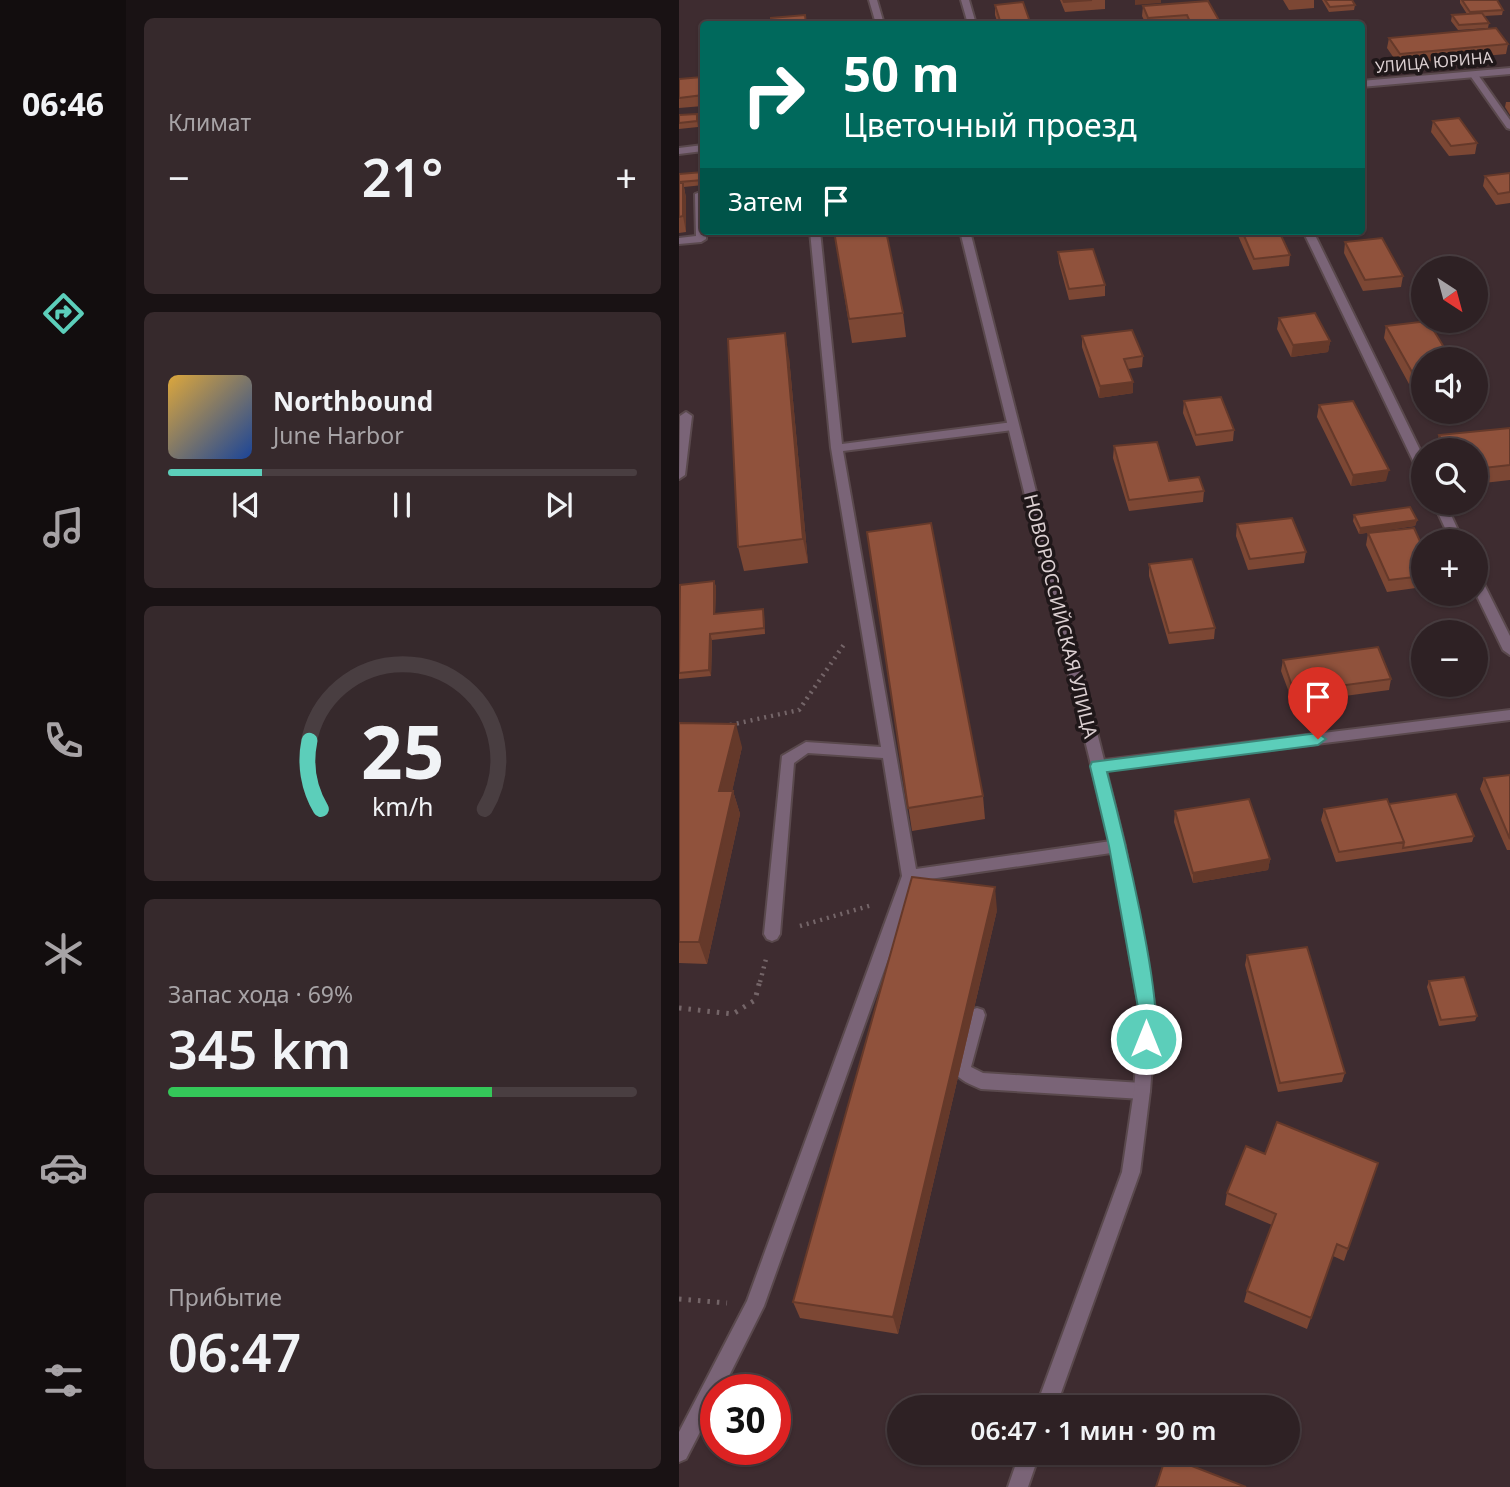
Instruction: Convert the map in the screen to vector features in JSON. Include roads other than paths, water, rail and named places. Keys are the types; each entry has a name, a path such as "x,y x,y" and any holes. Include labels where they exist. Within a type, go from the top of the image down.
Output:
{"street":[{"path":"873,0 879,21"},
{"path":"965,0 971,21"},
{"name":"УЛИЦА ЮРИНА","path":"1365,84 1510,71"},
{"path":"1473,74 1510,126"},
{"path":"679,151 700,148"},
{"path":"679,241 701,239 701,235"},
{"path":"679,1452 755,1306 910,876 837,448 815,235"},
{"name":"НОВОРОССИЙСКАЯ УЛИЦА","path":"966,235 1118,846 1148,1013 1142,1091 1131,1172 1050,1395"},
{"path":"1310,235 1411,444"},
{"path":"679,475 686,416"},
{"path":"837,448 1013,426"},
{"path":"1488,605 1510,650"},
{"path":"1098,766 1510,715"},
{"path":"772,934 787,760 806,747 889,753"},
{"path":"910,876 1118,846"},
{"path":"977,1015 962,1071 981,1081 1142,1091"},
{"path":"1018,1487 1026,1465"}]}
